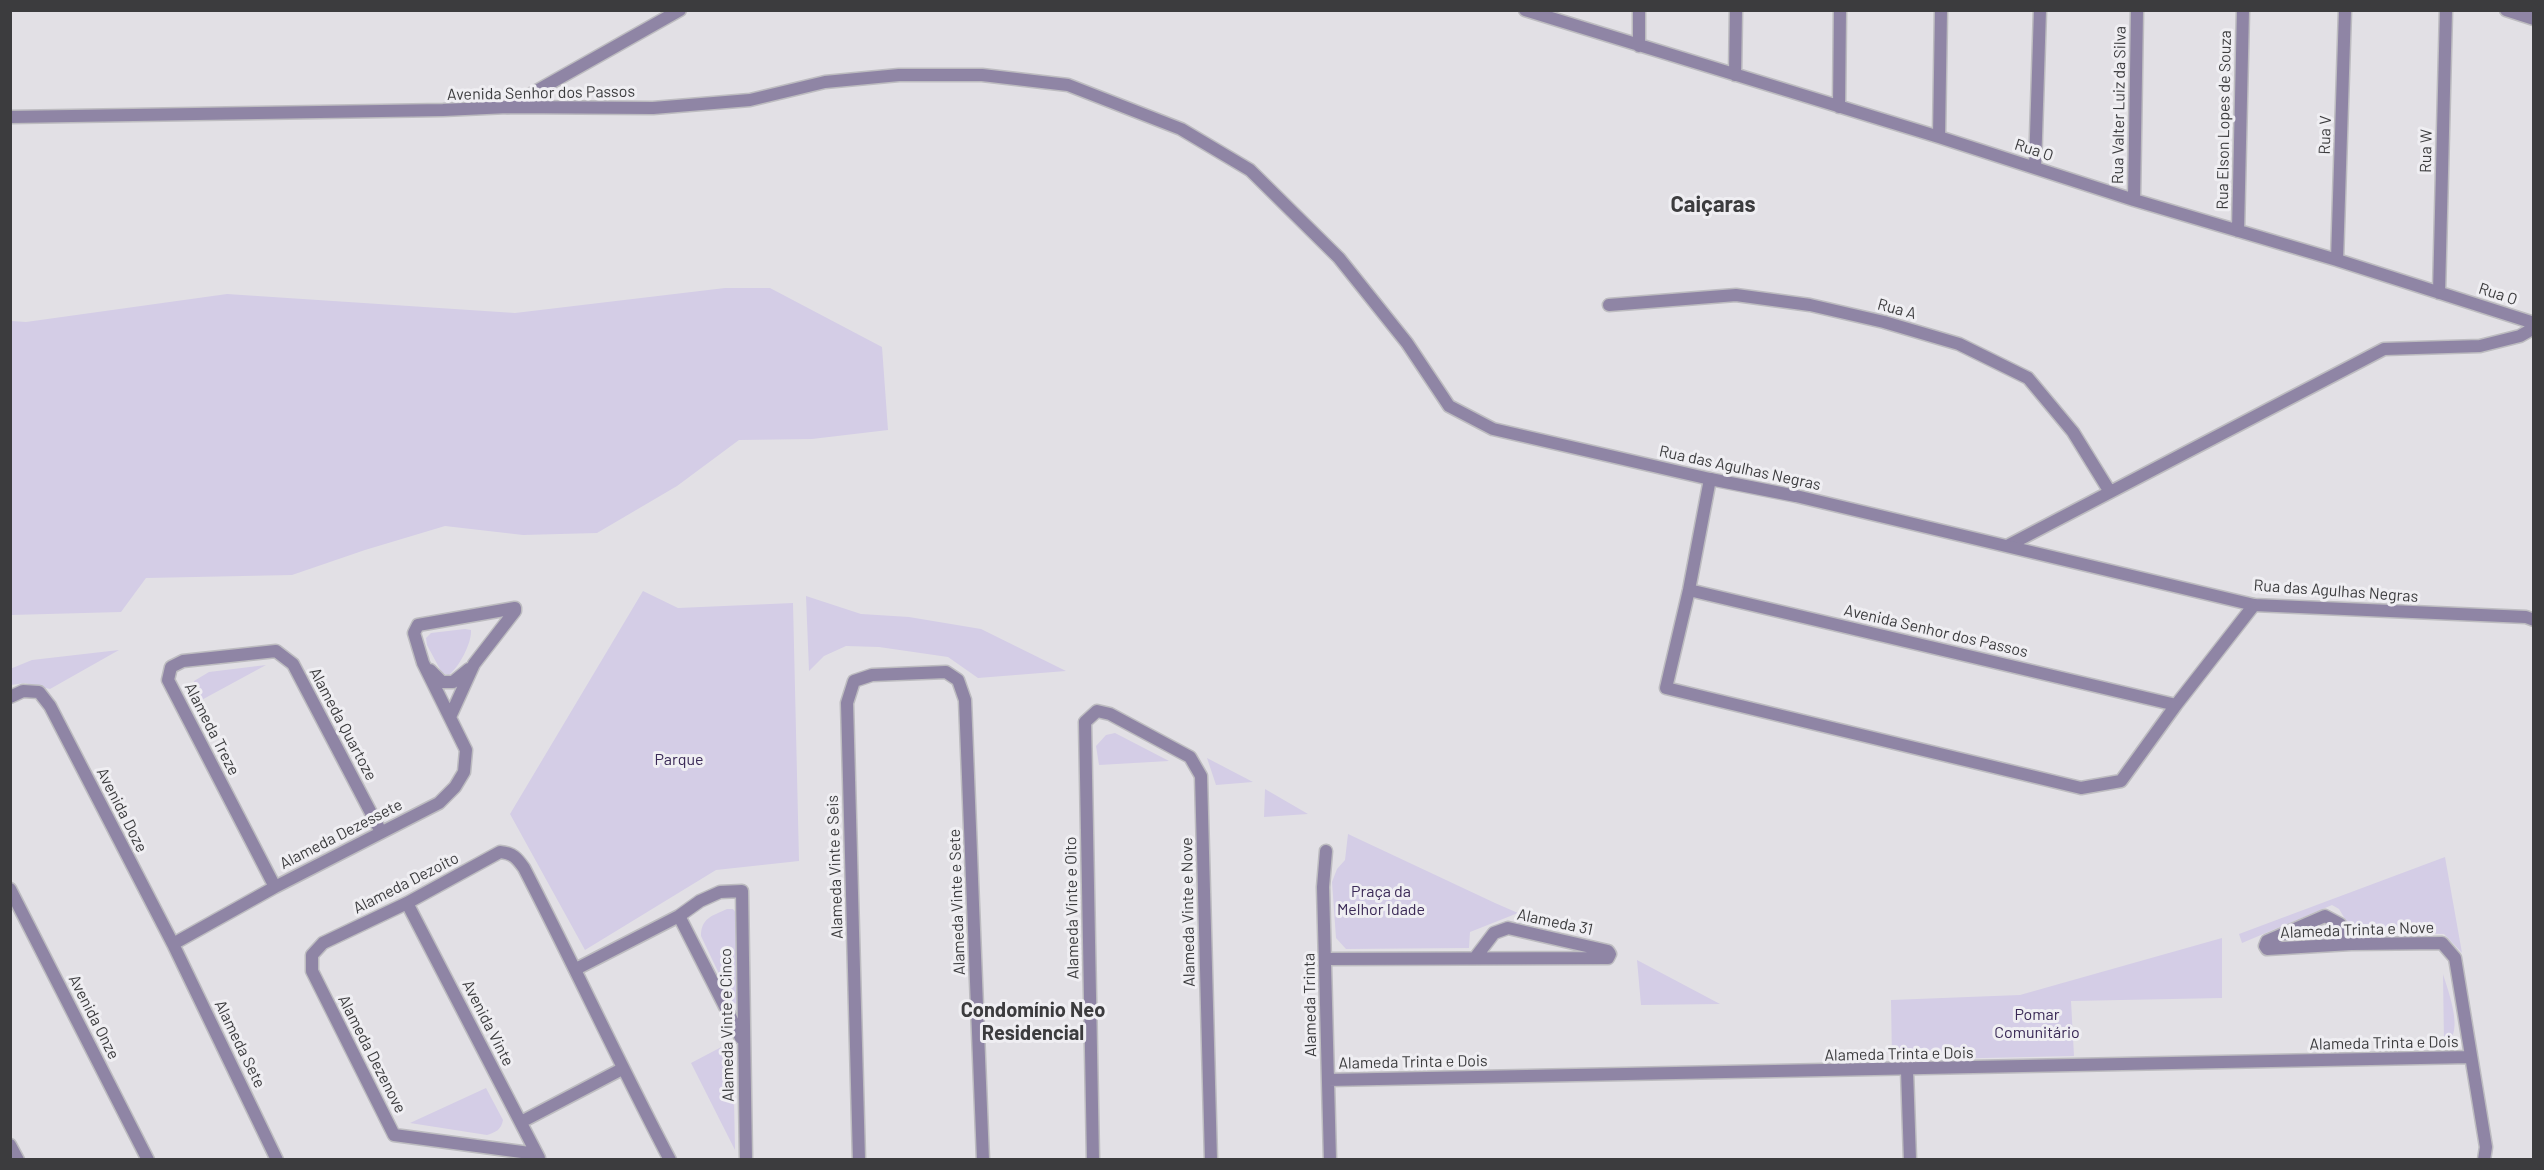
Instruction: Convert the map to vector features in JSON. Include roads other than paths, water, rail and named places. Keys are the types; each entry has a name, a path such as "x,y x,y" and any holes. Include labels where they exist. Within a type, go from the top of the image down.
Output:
{"street":[{"path":"508,107 680,10"},
{"path":"1639,10 1639,46"},
{"path":"1735,75 1736,10"},
{"path":"1839,107 1840,10"},
{"path":"1940,137 1941,10"},
{"path":"2035,167 2040,10"},
{"name":"Rua Valter Luiz da Silva","path":"2134,200 2137,10"},
{"name":"Rua Elson Lopes de Souza","path":"2238,231 2243,10"},
{"name":"Rua V","path":"2337,260 2345,10"},
{"name":"Rua W","path":"2439,293 2445,10"},
{"path":"2506,10 2534,19"},
{"name":"Rua O","path":"1532,12 2534,323"},
{"name":"Avenida Senhor dos Passos","path":"10,117 431,111 508,107 652,108 750,100 825,82 899,75 982,75 1068,85"},
{"name":"Rua das Agulhas Negras","path":"1068,85 1180,129 1250,170 1340,258 1407,342 1449,406 1493,429 1710,480 1796,496 2254,604 2526,617 2534,620"},
{"name":"Rua A","path":"1609,305 1736,295 1810,305 1884,322 1959,344 2028,378 2073,432 2110,492"},
{"path":"2009,545 2384,349 2480,346 2520,336 2534,328"},
{"path":"1710,480 1689,590 1666,688 2080,788 2121,781 2254,604"},
{"name":"Avenida Senhor dos Passos","path":"1689,590 2176,705"},
{"name":"Alameda Dezessete","path":"173,944 275,887 439,803 455,787 464,772 466,750 423,663 414,633 418,625 515,608 474,664"},
{"name":"Alameda Treze","path":"275,887 168,680 171,667 183,661 276,651 293,664"},
{"path":"423,663 442,682 453,682 474,664"},
{"name":"Alameda Quartoze","path":"293,664 381,832"},
{"path":"450,717 474,664"},
{"name":"Alameda Vinte e Seis","path":"859,1160 847,703 854,681 872,675 946,672 957,680"},
{"name":"Alameda Vinte e Sete","path":"957,680 965,700 983,1160"},
{"name":"Avenida Doze","path":"10,697 23,691 39,692 50,706 173,944"},
{"name":"Alameda Vinte e Oito","path":"1093,1160 1085,722 1097,711 1110,714"},
{"name":"Alameda Vinte e Nove","path":"1110,714 1190,757 1201,776 1211,1160"},
{"name":"Alameda Trinta","path":"1326,851 1323,887 1330,1160"},
{"name":"Alameda Dezoito","path":"312,955 323,943 407,903 500,852 509,852 517,858 576,969"},
{"name":"Avenida Onze","path":"10,889 148,1160"},
{"name":"Alameda Vinte e Cinco","path":"679,916 700,901 720,892 742,891 746,1160"},
{"name":"Avenida Vinte","path":"407,903 538,1157"},
{"path":"670,1160 622,1070 576,969 679,916 743,1041"},
{"name":"Alameda Trinta e Nove","path":"2351,944 2340,924 2325,916 2265,943 2267,949 2351,944 2442,943 2455,958 2486,1147 2484,1160"},
{"name":"Alameda 31","path":"1509,928 1608,951 1610,954 1608,958 1475,958 1494,933 1509,928"},
{"name":"Alameda Sete","path":"173,944 277,1160"},
{"name":"Alameda Dezenove","path":"312,955 312,971 394,1135 538,1157"},
{"path":"1325,959 1475,958"},
{"name":"Alameda Trinta e Dois","path":"1328,1080 2470,1057"},
{"path":"521,1122 622,1070"},
{"path":"1907,1070 1910,1160"},
{"path":"10,1144 18,1160"}],"district":[{"name":"Caiçaras","path":"1713,205"},
{"name":"Condomínio Neo Residencial","path":"1033,1022"}],"park label":[{"name":"Parque","path":"679,760"},
{"name":"Praça da Melhor Idade","path":"1381,901"},
{"name":"Pomar Comunitário","path":"2037,1024"}]}
